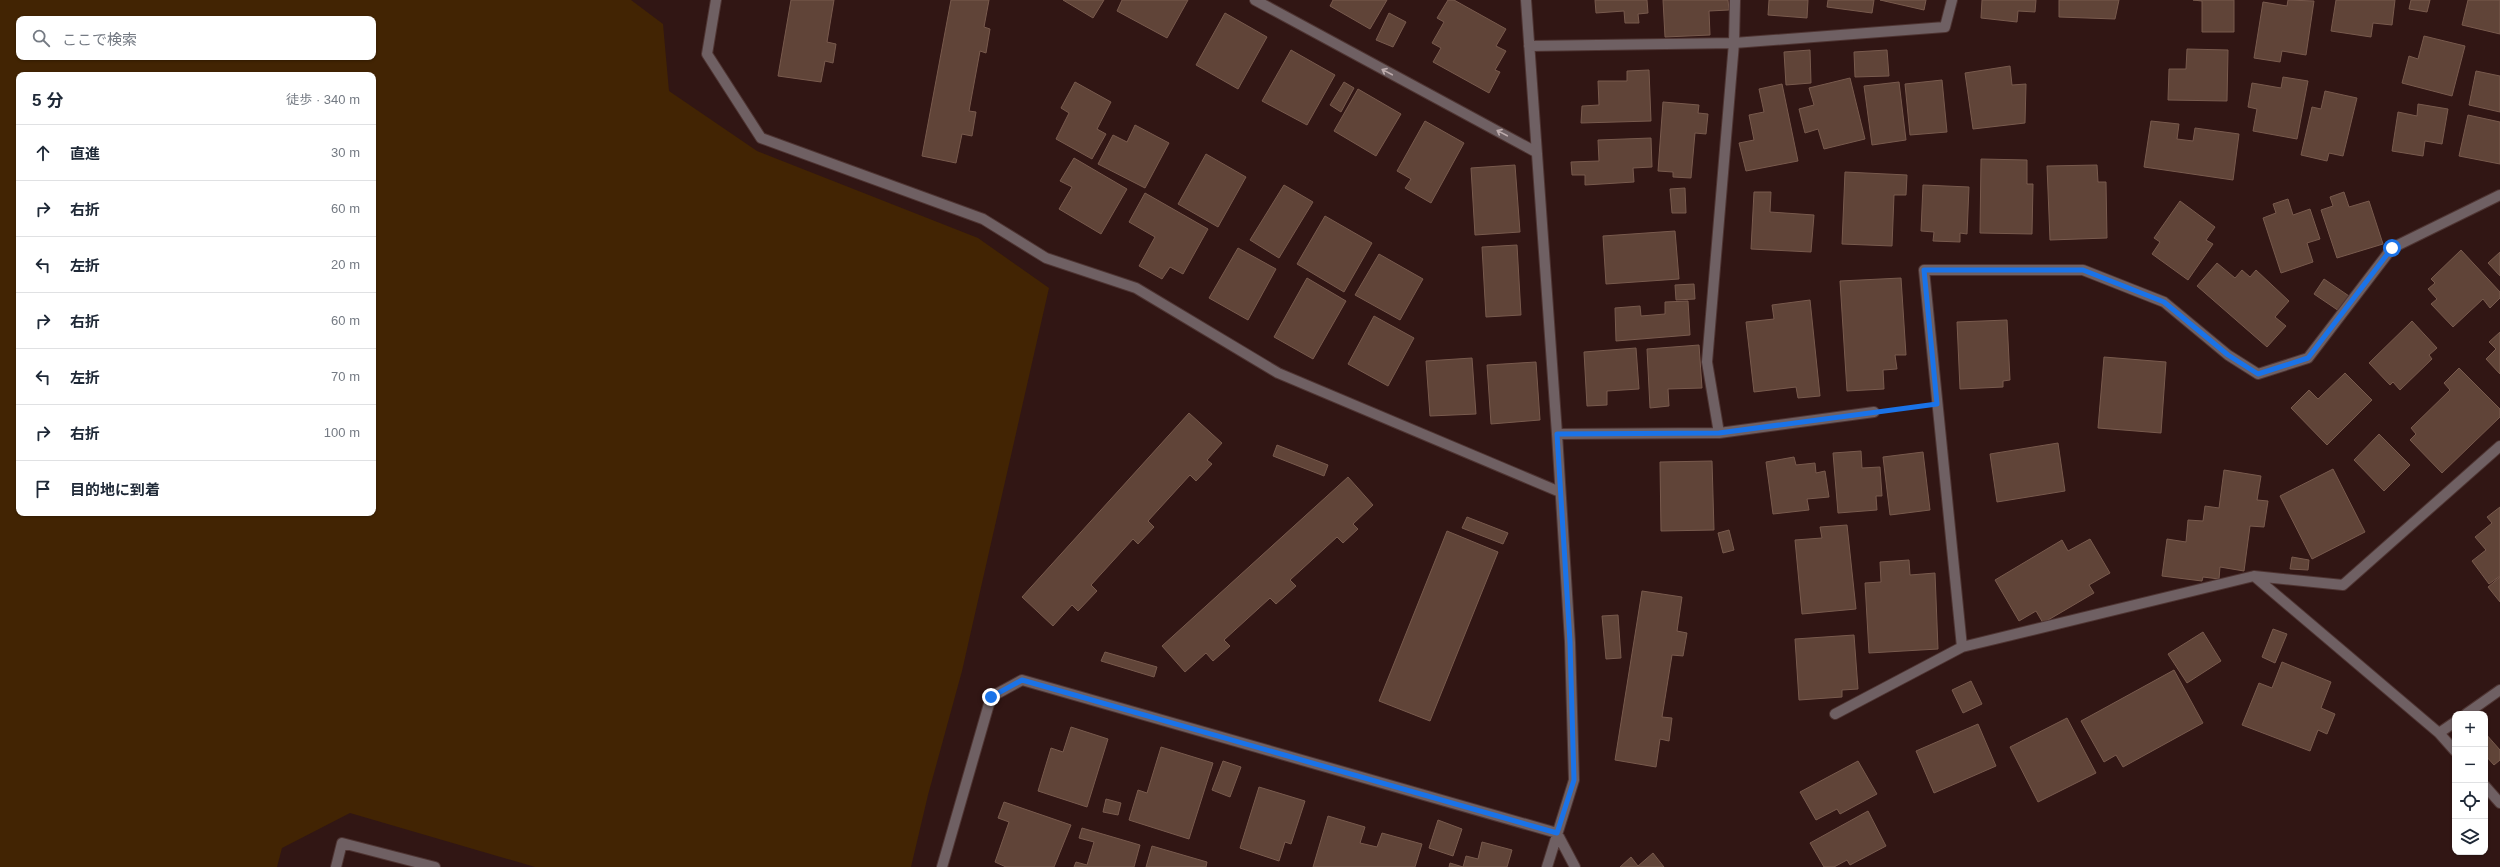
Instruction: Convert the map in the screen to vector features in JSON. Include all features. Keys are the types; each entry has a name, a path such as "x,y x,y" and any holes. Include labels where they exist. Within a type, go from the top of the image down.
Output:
{"street":[{"path":"716,0 707,54 760,138 983,219 1046,258 1136,288 1278,373 1560,492"},
{"path":"1255,0 1536,152"},
{"path":"1526,0 1557,434 1570,642 1574,780 1547,867"},
{"path":"1719,433 1707,362 1734,43 1735,0"},
{"path":"1529,46 1734,43 1945,27 1952,0"},
{"path":"1962,647 1924,270 2083,270 2164,302 2228,355 2258,374 2308,358 2392,248 2500,195"},
{"path":"1557,434 1719,433 1874,412"},
{"path":"1835,714 1962,647 2254,576 2343,585 2500,446"},
{"path":"2254,576 2439,733 2452,748"},
{"path":"942,867 991,697 1022,680 1557,833 1575,867"},
{"path":"2470,711 2500,690"},
{"path":"2439,733 2452,724"},
{"path":"2488,789 2500,803"},
{"path":"336,867 342,844 435,867"}],"path":[{"path":"1874,412 1937,404"}],"shaded area":[{"path":"0,0 631,0 663,24 669,91 757,151 978,238 1049,288 962,671 928,795 911,867 535,867 350,813 282,848 277,867 0,867"}],"building":[{"path":"791,0 834,0 827,42 836,44 833,63 825,61 821,82 778,76"},
{"path":"951,0 989,0 984,27 990,29 986,53 980,51 969,111 976,112 972,136 962,134 956,163 922,156"},
{"path":"1063,0 1104,0 1093,18"},
{"path":"1122,0 1188,0 1167,38 1117,11"},
{"path":"1333,0 1387,0 1370,29 1330,6"},
{"path":"1448,0 1454,0 1506,29 1496,46 1506,51 1495,70 1500,72 1489,93 1433,62 1441,48 1432,43 1444,22 1437,18"},
{"path":"1595,0 1647,0 1648,13 1638,14 1639,23 1625,23 1624,11 1596,13"},
{"path":"1663,0 1728,0 1729,10 1709,11 1710,35 1665,37"},
{"path":"1769,0 1808,0 1807,18 1768,15"},
{"path":"1828,0 1874,0 1872,13 1827,7"},
{"path":"1880,0 1926,0 1924,10"},
{"path":"1982,0 2036,0 2035,12 2018,11 2017,22 1981,18"},
{"path":"2059,0 2119,0 2115,19 2059,17"},
{"path":"2193,0 2234,0 2234,32 2202,32 2202,1"},
{"path":"2288,0 2314,1 2306,55 2282,51 2280,62 2254,58 2263,2 2287,6"},
{"path":"2336,0 2395,0 2392,25 2373,23 2371,37 2331,31"},
{"path":"2411,0 2430,0 2427,12 2409,9"},
{"path":"2468,0 2500,0 2500,34 2462,25"},
{"path":"1225,13 1267,37 1238,89 1196,65"},
{"path":"1389,13 1406,22 1393,47 1376,40"},
{"path":"2424,36 2465,46 2452,96 2402,83 2409,56 2418,59"},
{"path":"2187,49 2228,50 2227,101 2168,100 2169,69 2186,69"},
{"path":"1291,50 1335,75 1307,125 1262,101"},
{"path":"1810,50 1811,83 1786,85 1784,52"},
{"path":"1887,50 1889,76 1855,77 1854,52"},
{"path":"2010,66 2012,85 2026,84 2025,123 1973,129 1965,73"},
{"path":"1649,70 1651,121 1581,123 1582,106 1599,105 1598,81 1627,81 1627,71"},
{"path":"2476,71 2500,76 2500,112 2469,105"},
{"path":"2283,77 2308,81 2297,139 2253,131 2257,109 2248,107 2252,83 2281,88"},
{"path":"1850,78 1865,139 1824,149 1818,129 1805,133 1799,109 1814,105 1809,88"},
{"path":"1942,80 1947,132 1910,135 1905,84"},
{"path":"1075,82 1111,102 1097,129 1106,134 1092,159 1056,139 1069,113 1061,108"},
{"path":"1344,82 1354,88 1341,112 1330,105"},
{"path":"1899,82 1906,140 1872,145 1864,86"},
{"path":"1782,84 1798,161 1746,171 1739,143 1754,140 1749,115 1764,112 1759,89"},
{"path":"1358,89 1401,114 1376,156 1334,131"},
{"path":"2325,91 2357,98 2343,156 2329,153 2327,161 2301,155 2312,107 2321,109"},
{"path":"1663,102 1699,105 1698,113 1708,114 1706,134 1695,133 1691,178 1673,177 1673,172 1658,171"},
{"path":"2418,104 2448,109 2442,144 2425,141 2423,156 2392,151 2398,112 2417,116"},
{"path":"2468,115 2500,122 2500,164 2459,156"},
{"path":"1425,121 1464,143 1431,203 1405,188 1411,179 1397,171"},
{"path":"2151,121 2179,124 2177,139 2193,141 2195,128 2239,134 2233,180 2144,167"},
{"path":"1135,125 1169,143 1145,188 1098,164 1113,135 1127,142"},
{"path":"1651,138 1652,167 1633,168 1634,182 1585,185 1585,175 1572,175 1571,162 1599,161 1598,140"},
{"path":"1206,154 1246,177 1218,227 1178,204"},
{"path":"1074,158 1127,189 1101,234 1059,209 1072,187 1060,181"},
{"path":"1981,159 2027,160 2027,184 2033,184 2032,234 1980,233"},
{"path":"1515,165 1520,232 1475,235 1471,168"},
{"path":"2097,165 2098,182 2106,182 2107,238 2050,240 2047,166"},
{"path":"1845,172 1907,175 1906,195 1894,195 1892,246 1842,244"},
{"path":"1284,185 1313,202 1279,258 1250,240"},
{"path":"1923,185 1969,187 1967,234 1960,233 1960,242 1933,241 1934,232 1921,231"},
{"path":"1685,188 1686,213 1672,213 1670,189"},
{"path":"1754,192 1771,192 1770,212 1814,215 1811,252 1751,249"},
{"path":"2344,192 2349,207 2369,201 2383,244 2337,258 2321,210 2333,206 2330,197"},
{"path":"1145,193 1208,229 1183,274 1170,267 1162,279 1139,266 1155,237 1129,222"},
{"path":"2288,199 2293,215 2310,209 2320,239 2307,243 2313,262 2281,273 2263,218 2276,213 2273,204"},
{"path":"2180,201 2215,227 2206,240 2213,244 2188,280 2152,254 2160,242 2154,238"},
{"path":"1325,216 1372,243 1344,292 1297,264"},
{"path":"1675,231 1679,279 1606,284 1603,236"},
{"path":"1517,245 1521,315 1486,317 1482,247"},
{"path":"1238,248 1276,269 1248,320 1209,298"},
{"path":"2461,250 2500,292 2500,298 2490,308 2483,299 2453,327 2431,304 2437,299 2428,289 2435,283 2431,279"},
{"path":"2500,252 2500,276 2488,263"},
{"path":"1379,254 1423,279 1400,320 1355,295"},
{"path":"2217,263 2235,278 2242,270 2250,277 2256,270 2289,301 2275,317 2286,326 2267,347 2197,286"},
{"path":"1307,278 1346,301 1313,359 1274,337"},
{"path":"1901,278 1906,355 1895,355 1897,369 1883,370 1884,389 1847,391 1840,281"},
{"path":"2324,279 2349,296 2339,311 2314,294"},
{"path":"1694,284 1695,299 1676,300 1675,285"},
{"path":"1810,300 1820,396 1798,398 1796,387 1754,392 1746,322 1774,319 1772,305"},
{"path":"1688,301 1690,335 1616,341 1615,308 1640,306 1641,316 1665,314 1665,302"},
{"path":"1374,316 1414,338 1388,386 1348,364"},
{"path":"2007,320 2010,380 2003,381 2003,387 1960,389 1957,322"},
{"path":"2412,321 2437,348 2429,355 2432,359 2400,390 2393,382 2390,385 2369,363"},
{"path":"2500,332 2500,374 2486,359 2496,349 2489,342"},
{"path":"1699,345 1702,388 1668,389 1669,406 1650,408 1647,349"},
{"path":"1636,348 1639,389 1607,391 1607,405 1587,406 1584,352"},
{"path":"2104,357 2166,362 2161,433 2098,428"},
{"path":"1472,358 1476,414 1430,416 1426,361"},
{"path":"1536,362 1540,420 1491,424 1487,365"},
{"path":"2459,368 2500,409 2500,417 2442,473 2410,440 2416,434 2411,428 2450,390 2444,383"},
{"path":"2345,373 2372,400 2327,445 2291,408 2309,390 2318,399"},
{"path":"1189,413 1222,443 1207,460 1212,464 1196,481 1190,475 1148,521 1154,527 1138,544 1133,539 1091,585 1097,591 1078,611 1072,605 1053,626 1022,597"},
{"path":"2379,434 2410,465 2384,491 2354,460"},
{"path":"2058,443 2065,491 1997,502 1990,454"},
{"path":"1277,445 1328,465 1324,476 1273,456"},
{"path":"1861,451 1862,468 1880,467 1882,496 1876,496 1877,510 1838,513 1833,453"},
{"path":"1923,452 1930,510 1890,515 1883,457"},
{"path":"1794,457 1796,465 1815,463 1816,473 1825,471 1829,497 1807,499 1809,510 1773,514 1766,462"},
{"path":"1712,461 1714,530 1661,531 1660,462"},
{"path":"2333,469 2365,532 2312,559 2280,496"},
{"path":"2224,470 2261,476 2257,500 2268,501 2264,527 2250,526 2244,571 2220,567 2219,579 2203,577 2202,581 2162,576 2167,539 2186,542 2188,520 2203,521 2205,506 2219,508"},
{"path":"1348,477 1373,505 1353,524 1358,529 1343,543 1337,537 1290,580 1296,586 1276,604 1270,598 1224,640 1230,646 1213,661 1206,653 1185,672 1162,646"},
{"path":"2500,507 2500,576 2489,584 2472,561 2486,550 2475,537 2492,523 2487,517"},
{"path":"1467,517 1508,533 1503,544 1462,528"},
{"path":"1847,525 1856,609 1802,614 1795,540 1822,538 1820,527"},
{"path":"1729,530 1734,550 1723,553 1718,533"},
{"path":"1447,531 1498,552 1430,721 1379,701"},
{"path":"2090,539 2110,573 2089,585 2094,593 2043,623 2036,611 2019,621 1995,580 2062,540 2068,551"},
{"path":"2292,557 2309,560 2308,570 2290,569"},
{"path":"1909,560 1910,575 1935,573 1938,649 1869,653 1865,583 1881,582 1880,562"},
{"path":"2500,577 2500,602 2488,587"},
{"path":"1642,591 1682,597 1677,631 1687,633 1683,656 1672,655 1662,717 1672,718 1669,741 1660,739 1656,767 1615,760"},
{"path":"1618,615 1621,658 1606,659 1602,616"},
{"path":"2273,629 2287,634 2275,663 2262,657"},
{"path":"2203,632 2221,661 2187,683 2168,654"},
{"path":"1854,635 1858,689 1842,690 1842,697 1799,700 1795,639"},
{"path":"1105,652 1157,667 1154,677 1101,661"},
{"path":"2282,662 2331,682 2321,708 2335,714 2327,734 2318,730 2310,751 2242,725 2259,683 2272,688"},
{"path":"2174,670 2203,723 2123,767 2116,755 2104,762 2081,721"},
{"path":"1971,681 1982,704 1963,713 1952,690"},
{"path":"2067,718 2096,773 2038,802 2010,747"},
{"path":"1978,724 1996,766 1934,793 1916,751"},
{"path":"1071,727 1108,739 1087,807 1038,791 1051,748 1063,752"},
{"path":"2488,736 2500,750 2500,760 2494,765 2488,758"},
{"path":"1161,747 1213,763 1189,839 1129,820 1138,790 1147,793"},
{"path":"1223,761 1241,767 1230,797 1212,790"},
{"path":"1858,761 1877,794 1840,814 1837,809 1816,820 1800,792"},
{"path":"1259,787 1305,801 1291,844 1285,842 1279,861 1240,848"},
{"path":"1106,799 1121,803 1118,815 1103,812"},
{"path":"1004,802 1071,825 1054,867 1006,867 995,862 1009,822 998,818"},
{"path":"1868,811 1886,846 1850,865 1847,860 1834,867 1824,867 1810,843"},
{"path":"1328,816 1365,827 1360,843 1377,847 1382,833 1422,844 1415,867 1313,867"},
{"path":"1438,820 1462,829 1453,856 1429,848"},
{"path":"1082,828 1140,845 1134,867 1074,867 1076,862 1087,865 1094,842 1079,838"},
{"path":"1482,842 1512,850 1507,867 1463,867 1466,856 1478,859"},
{"path":"1152,846 1207,862 1206,867 1146,867"},
{"path":"1653,853 1664,867 1620,867 1631,857 1638,866"},
{"path":"1450,863 1463,867 1449,867"}],"route":[{"path":"991,697 1022,680 1557,833 1574,780 1570,642 1557,434 1719,433 1937,404 1924,270 2083,270 2164,302 2228,355 2258,374 2308,358 2392,248"}]}
